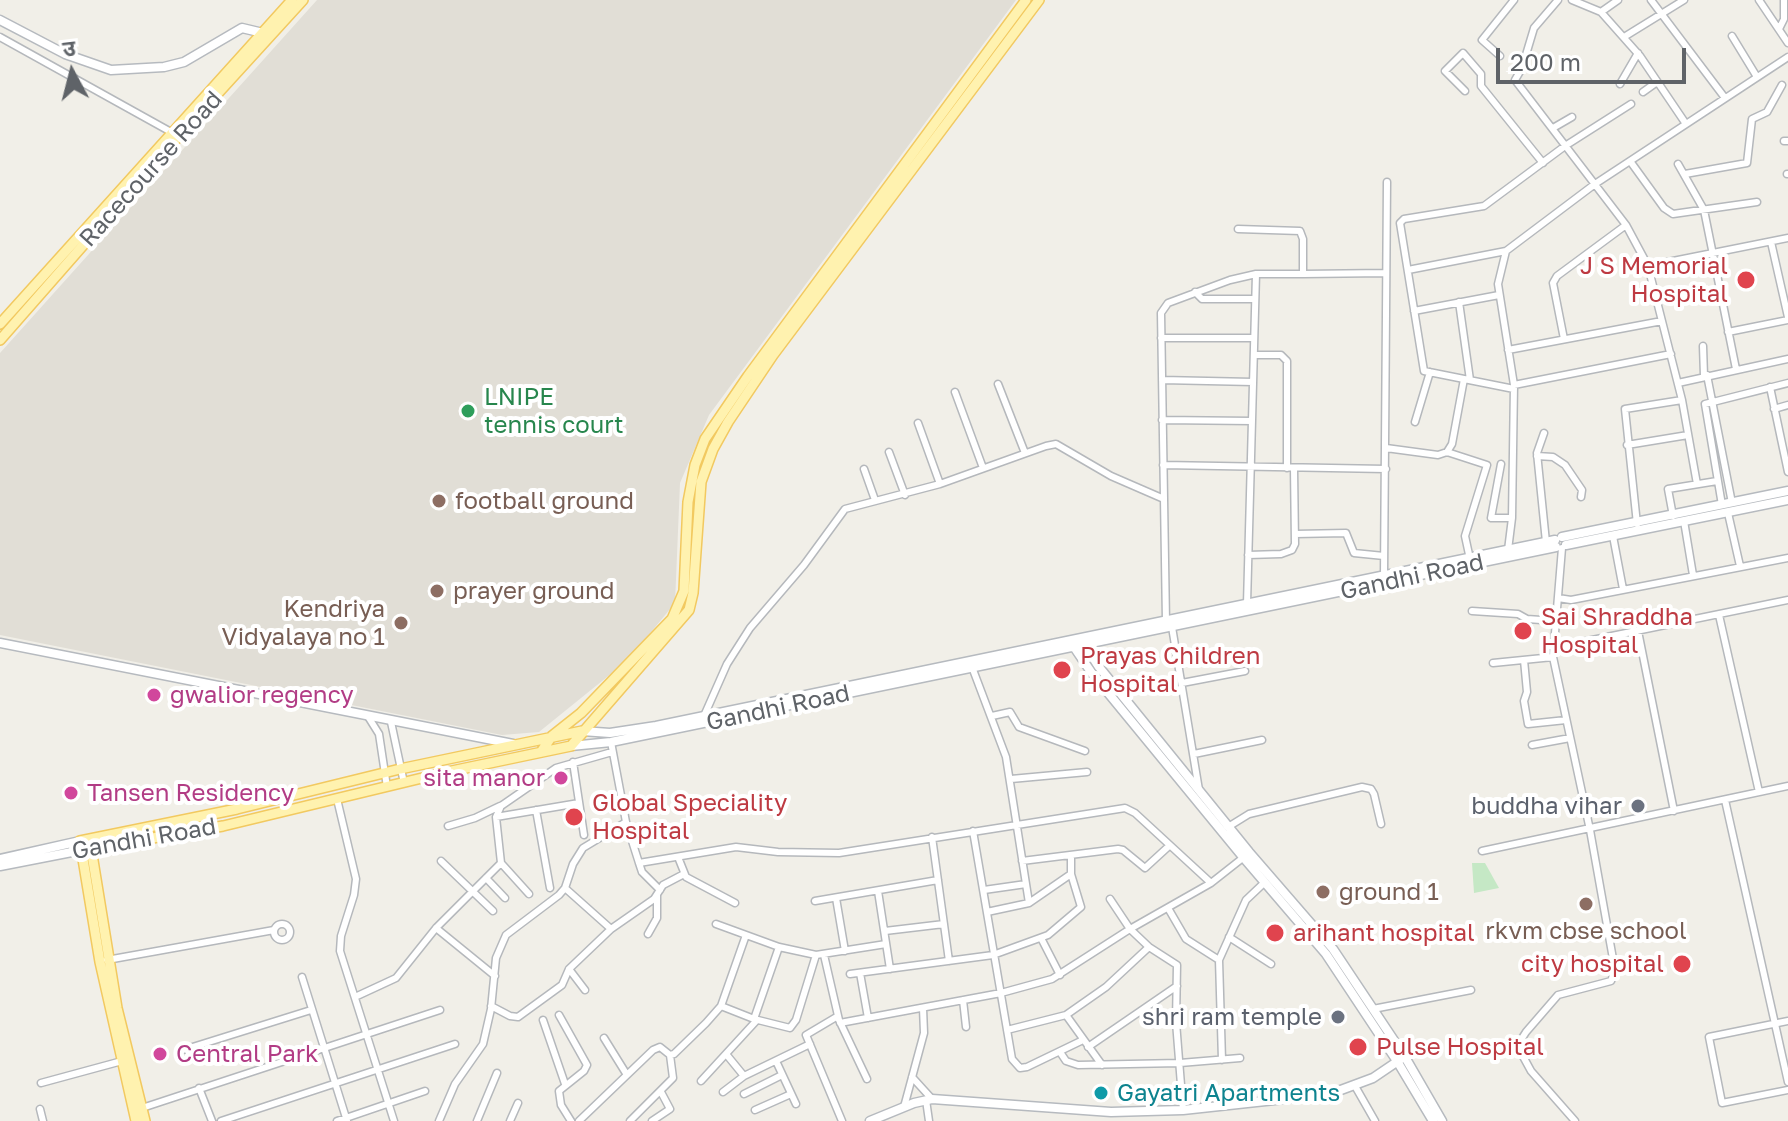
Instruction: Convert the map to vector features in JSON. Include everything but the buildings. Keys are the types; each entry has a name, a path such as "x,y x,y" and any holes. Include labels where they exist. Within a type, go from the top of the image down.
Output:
{"main road":[{"name":"Racecourse Road","path":"0,324 292,0"},
{"name":"Racecourse Road","path":"0,340 174,134 303,0"},
{"path":"541,752 552,736 590,704 672,619 684,591 688,502 695,465 705,439 748,376 1026,0"},
{"path":"571,746 689,610 701,482 713,449 728,422 782,344 1039,0"},
{"path":"0,20 84,61 111,70 184,62 242,28 263,33"},
{"name":"Gandhi Road","path":"1169,624 1247,604 1508,550 1613,536 1684,521 1725,509 1732,503 1788,491"},
{"name":"Gandhi Road","path":"582,731 610,733 704,716 1169,624 1673,516 1788,500"},
{"path":"1083,641 1099,667 1199,790 1225,829"},
{"path":"0,643 513,744"},
{"path":"1072,643 1246,854 1333,949 1373,1009 1433,1121"},
{"name":"Gandhi Road","path":"0,866 85,844 116,843 223,826 541,752 611,742 972,667 1072,643"},
{"path":"0,859 85,844 400,769 582,731"},
{"path":"95,875 101,856 116,843"},
{"path":"85,844 95,875 104,961"},
{"path":"85,844 104,961 136,1121"},
{"path":"1268,879 1326,954 1442,1121"},
{"path":"870,1121 889,1117 904,1107 929,1100 1111,1116 1330,1094 1373,1078 1401,1059"},
{"path":"126,1060 145,1121"}],"street":[{"path":"1500,56 1482,40 1514,0"},
{"path":"1558,0 1534,28 1522,68 1515,80 1626,225 1648,266 1682,400 1697,484"},
{"path":"1572,0 1601,12 1624,37 1686,124"},
{"path":"1601,12 1618,0"},
{"path":"1651,0 1725,98"},
{"path":"1624,37 1684,0"},
{"path":"1759,0 1788,43"},
{"path":"1779,29 1784,19 1784,0"},
{"path":"1732,36 1757,77"},
{"path":"0,37 174,134"},
{"path":"1465,91 1445,71 1463,53 1481,74 1481,86 1543,163"},
{"path":"1620,84 1638,53"},
{"path":"1408,270 1506,251 1595,184 1788,57"},
{"path":"1643,92 1657,82"},
{"path":"1685,174 1747,163 1752,119 1767,112 1782,85"},
{"path":"1631,104 1565,146 1484,206 1404,219 1400,223 1414,311 1424,371 1467,380 1514,387 1671,354"},
{"path":"1553,128 1572,117"},
{"path":"1630,161 1664,208 1673,214 1757,202"},
{"path":"1678,164 1704,210 1736,369"},
{"path":"1384,576 1387,182"},
{"path":"1564,339 1553,283 1557,276 1626,225"},
{"path":"1238,229 1300,231 1303,239 1303,274"},
{"path":"1648,266 1788,238"},
{"path":"1728,332 1788,318 1771,242"},
{"path":"1506,251 1501,263 1499,295 1514,387 1512,518 1508,550"},
{"path":"1199,790 1169,624 1161,313 1164,308 1195,292 1256,274 1386,273"},
{"path":"1247,604 1256,274"},
{"path":"1195,292 1202,299 1255,299"},
{"path":"1414,311 1499,295"},
{"path":"1447,452 1452,444 1467,380 1459,302"},
{"path":"1508,350 1662,321"},
{"path":"1161,338 1254,338"},
{"path":"1703,346 1705,376 1732,503"},
{"path":"1248,555 1289,552 1295,544 1287,361 1281,355 1254,355"},
{"path":"1678,383 1788,359"},
{"path":"1415,422 1430,372"},
{"path":"1162,380 1253,382"},
{"path":"1740,566 1717,481 1704,410 1706,402 1788,383"},
{"path":"998,384 1025,453"},
{"path":"1770,387 1785,440 1788,470"},
{"path":"955,392 983,468"},
{"path":"1637,524 1625,409 1682,400"},
{"path":"1774,409 1788,405"},
{"path":"1162,420 1252,421"},
{"path":"918,423 940,484"},
{"path":"1544,433 1537,456 1558,543 1558,598 1553,657 1590,830 1615,970 1611,981 1558,995 1519,1043 1520,1054 1531,1071 1575,1121"},
{"path":"1627,445 1688,435"},
{"path":"704,716 727,664 750,628 804,565 841,513 851,507 905,495 1056,444 1111,476 1164,499"},
{"path":"1386,448 1438,455 1447,452 1487,465 1465,536 1470,559"},
{"path":"889,452 905,495"},
{"path":"1537,456 1553,457 1565,465 1582,490 1581,497"},
{"path":"1501,464 1491,518 1512,518"},
{"path":"1163,465 1386,469"},
{"path":"864,469 875,500"},
{"path":"1673,516 1668,489 1717,481"},
{"path":"1684,521 1693,575"},
{"path":"1295,534 1346,533 1354,553 1384,556"},
{"path":"1613,536 1623,589"},
{"path":"1558,598 1571,600 1788,558"},
{"path":"1553,648 1788,600"},
{"path":"1472,611 1518,614 1527,619 1555,621"},
{"path":"1719,615 1759,792"},
{"path":"1638,631 1674,811"},
{"path":"1493,663 1553,657"},
{"path":"1524,660 1527,692 1524,701 1528,724 1566,720"},
{"path":"972,667 1003,746 1011,779 1029,903"},
{"path":"1182,683 1245,671"},
{"path":"992,716 1007,711 1019,727 1085,751"},
{"path":"369,718 379,734 387,787"},
{"path":"391,722 404,783"},
{"path":"1532,745 1570,738"},
{"path":"1194,754 1262,740"},
{"path":"611,742 635,857 658,892 657,918 648,934"},
{"path":"448,826 501,806 539,778 573,762 612,752"},
{"path":"573,762 584,835"},
{"path":"1011,779 1087,772"},
{"path":"1482,851 1788,786"},
{"path":"1225,829 1249,814 1362,787 1371,789 1374,794 1381,824"},
{"path":"337,799 356,879 340,944 394,1121"},
{"path":"1725,800 1788,1082"},
{"path":"496,817 579,803"},
{"path":"501,806 496,817 501,863 529,894"},
{"path":"639,863 736,847 778,852 839,853 1125,808 1135,813 1211,883"},
{"path":"536,810 550,888"},
{"path":"439,1121 455,1084 483,1044 496,958 506,935 565,888 573,864 583,848 626,822"},
{"path":"973,831 1012,1059 1020,1068 1083,1040"},
{"path":"932,837 949,961"},
{"path":"1022,861 1118,849 1145,868 1169,846"},
{"path":"842,1121 807,1033 839,1020 868,1018 1001,993 1060,975 1130,929 1211,883 1246,854"},
{"path":"850,974 993,955 1041,938 1081,907 1071,874 1071,855"},
{"path":"678,857 684,874 695,883 735,903"},
{"path":"441,861 493,911"},
{"path":"355,997 396,978 436,928 501,863"},
{"path":"491,1006 518,1017 562,985 569,969 611,929 669,881 684,874"},
{"path":"987,912 1029,903 1071,874"},
{"path":"486,878 505,898"},
{"path":"1222,1060 1219,960 1246,900 1268,879"},
{"path":"815,901 938,880"},
{"path":"984,890 1026,884"},
{"path":"565,888 611,929"},
{"path":"878,891 890,969"},
{"path":"836,898 845,951"},
{"path":"1110,899 1130,929 1149,947 1177,965 1176,1022 1183,1110"},
{"path":"1168,908 1186,939 1219,960"},
{"path":"716,924 779,947 820,955 886,944"},
{"path":"885,931 944,924"},
{"path":"436,928 495,976"},
{"path":"104,961 274,930"},
{"path":"670,1055 721,1006 746,935"},
{"path":"1229,937 1271,964"},
{"path":"1041,938 1060,975"},
{"path":"701,1081 756,1020 779,947"},
{"path":"1007,1030 1066,1015 1106,987 1149,947"},
{"path":"721,1006 785,1029 793,1025 820,955"},
{"path":"820,955 839,1020 867,1079"},
{"path":"569,969 585,990"},
{"path":"860,973 868,1018"},
{"path":"302,977 346,1120"},
{"path":"1088,1047 1177,986"},
{"path":"1373,1009 1471,990"},
{"path":"963,1000 966,1027"},
{"path":"904,1107 925,1027 923,1008"},
{"path":"183,1050 311,1010"},
{"path":"142,1108 440,1010"},
{"path":"559,1015 587,1065 559,1091 561,1105 571,1121"},
{"path":"1066,1015 1102,1065"},
{"path":"543,1020 565,1084"},
{"path":"1788,1021 1709,1037 1722,1103 1788,1090"},
{"path":"604,1038 627,1075"},
{"path":"221,1121 455,1044"},
{"path":"723,1092 744,1076 810,1044"},
{"path":"579,1121 657,1047 662,1048 670,1055 674,1075 630,1121"},
{"path":"1060,1052 1071,1064 1180,1063 1240,1058"},
{"path":"726,1054 744,1076"},
{"path":"41,1083 126,1060"},
{"path":"776,1061 796,1104"},
{"path":"477,1121 497,1073"},
{"path":"744,1094 782,1075"},
{"path":"912,1077 929,1100 929,1121"},
{"path":"1355,1086 1375,1121"},
{"path":"199,1088 212,1121"},
{"path":"337,1121 425,1091"},
{"path":"652,1121 670,1109 661,1092"},
{"path":"755,1110 791,1094"},
{"path":"510,1121 518,1103"},
{"path":"40,1109 43,1121"}],"shaded area":[{"path":"317,0 1016,0 709,415 680,483 675,603 628,660 539,732 502,735 0,635 0,353"}],"green space":[{"path":"1472,863 1485,863 1499,888 1474,893"}],"place":[{"name":"J S Memorial Hospital","path":"1746,280"},
{"name":"LNIPE tennis court","path":"468,411"},
{"name":"football ground","path":"439,501"},
{"name":"prayer ground","path":"437,591"},
{"name":"Kendriya Vidyalaya no 1","path":"401,623"},
{"name":"Sai Shraddha Hospital","path":"1523,631"},
{"name":"Prayas Children Hospital","path":"1062,670"},
{"name":"gwalior regency","path":"154,695"},
{"name":"sita manor","path":"561,778"},
{"name":"Tansen Residency","path":"71,793"},
{"name":"buddha vihar","path":"1638,806"},
{"name":"Global Speciality Hospital","path":"574,817"},
{"name":"ground 1","path":"1323,892"},
{"name":"rkvm cbse school","path":"1586,904"},
{"name":"arihant hospital","path":"1275,933"},
{"name":"city hospital","path":"1682,964"},
{"name":"shri ram temple","path":"1338,1017"},
{"name":"Pulse Hospital","path":"1358,1047"},
{"name":"Central Park","path":"160,1054"},
{"name":"Gayatri Apartments","path":"1101,1093"}]}
